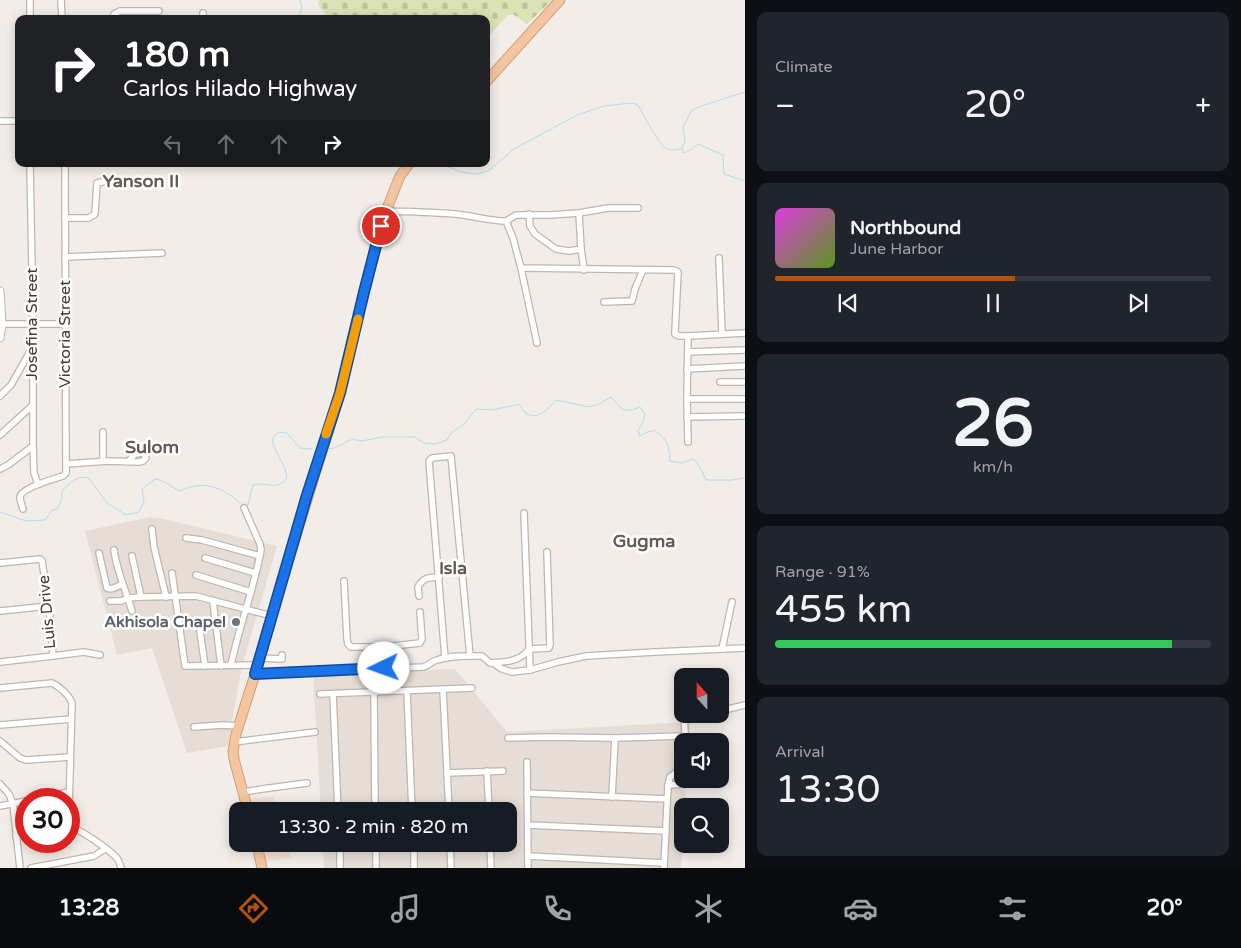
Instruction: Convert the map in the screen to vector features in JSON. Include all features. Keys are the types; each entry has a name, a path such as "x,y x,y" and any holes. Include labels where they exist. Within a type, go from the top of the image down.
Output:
{"main road":[{"path":"490,78 560,0"},
{"path":"246,802 234,759 234,742 238,726 258,666 307,495 340,393 386,211 400,176 407,167"},
{"path":"259,852 262,868"}],"street":[{"path":"30,0 30,15"},
{"path":"61,0 62,15"},
{"path":"114,15 116,12 135,15 159,11"},
{"path":"0,121 15,121"},
{"name":"Josefina Street","path":"30,167 33,446 34,473 38,484"},
{"name":"Victoria Street","path":"65,167 66,464"},
{"path":"65,218 88,218 94,215 98,183 107,181"},
{"path":"386,211 435,212 506,221 516,215 550,215 608,208 638,208"},
{"path":"579,213 584,270"},
{"path":"529,214 530,226 535,234 556,249 569,251 581,249"},
{"path":"506,221 521,268 537,342"},
{"path":"65,257 162,253"},
{"path":"719,258 722,334"},
{"path":"521,268 674,270 678,272 676,334 688,336 745,333"},
{"path":"604,302 632,302 643,270"},
{"path":"0,292 2,324 0,338"},
{"path":"2,324 65,324"},
{"path":"688,336 688,442"},
{"path":"0,396 11,384 33,347"},
{"path":"688,352 745,350"},
{"path":"687,369 745,366"},
{"path":"720,382 745,382"},
{"path":"687,399 745,399"},
{"path":"0,435 33,405"},
{"path":"687,418 745,416"},
{"path":"103,432 103,461"},
{"path":"0,469 33,446"},
{"path":"445,658 429,461 432,458 451,456 470,656"},
{"path":"23,509 20,495 38,484 63,476 66,473 66,464 103,461 128,462"},
{"path":"231,665 260,556 260,544 244,508"},
{"path":"524,513 530,670"},
{"path":"152,529 154,548 166,597"},
{"path":"186,538 202,540 260,556"},
{"path":"114,550 122,584 132,611"},
{"path":"493,663 513,660 526,653 529,649 547,649 550,647 547,552"},
{"path":"99,553 107,588 110,589 122,584"},
{"path":"132,556 141,597"},
{"path":"205,558 256,573"},
{"name":"Luis Drive","path":"0,563 40,559 42,562 49,606 53,656 0,662"},
{"path":"172,573 186,666 384,668 426,666 434,660 445,658 482,656 490,663 512,672 530,670 586,656 745,648"},
{"path":"196,575 251,592"},
{"path":"419,596 418,587 422,580 439,577"},
{"path":"344,580 348,644 351,646 384,647 421,643 420,612"},
{"path":"110,601 141,597 196,596 272,616"},
{"path":"213,600 221,666"},
{"path":"722,649 732,602"},
{"path":"0,611 49,606"},
{"path":"200,631 204,666"},
{"path":"384,647 384,668"},
{"path":"53,656 84,652 100,655"},
{"path":"258,666 281,660 282,655"},
{"path":"0,688 54,683 69,697 71,701 69,788"},
{"path":"320,694 472,688"},
{"path":"443,690 449,802"},
{"path":"407,691 412,802"},
{"path":"374,692 375,802"},
{"path":"333,694 338,802"},
{"path":"729,709 745,705"},
{"path":"0,725 71,719"},
{"path":"508,738 684,736 684,723"},
{"path":"194,727 238,726"},
{"path":"234,742 315,732"},
{"path":"612,797 615,738"},
{"path":"0,741 20,758 26,760 70,757"},
{"path":"527,762 528,868"},
{"path":"487,771 489,802"},
{"path":"447,773 503,771"},
{"path":"528,856 664,866 668,785 670,777 674,774"},
{"path":"243,792 307,783"},
{"path":"0,784 9,794 13,804 15,826"},
{"path":"668,785 674,785"},
{"path":"527,793 668,799"},
{"path":"0,806 13,804"},
{"path":"528,825 666,831"},
{"path":"80,831 116,857 121,868"},
{"path":"31,868 94,856 106,849"},
{"path":"340,852 340,868"},
{"path":"376,852 376,868"},
{"path":"414,852 414,868"},
{"path":"450,852 451,868"},
{"path":"490,852 491,868"},
{"path":"18,853 20,868"}],"shaded area":[{"path":"150,517 277,546 241,670 228,746 187,753 152,648 117,655 85,531"},
{"path":"455,669 507,732 690,723 689,733 674,733 674,788 686,788 685,798 674,798 674,853 682,853 681,868 324,868 323,852 517,852 517,802 320,802 313,674"},
{"path":"273,796 274,802 252,802 251,799"},
{"path":"264,852 290,852 291,858 266,862"}],"green space":[{"path":"319,0 552,0 527,24 513,14 508,15 490,35 490,15 327,15 318,5"}],"waterway":[{"path":"299,15 302,8 300,0"},
{"path":"449,167 461,172 477,174 488,171 514,149 577,115 604,106 632,103 638,105 665,148 671,150 681,149 685,142 683,127 692,110 745,92"},
{"path":"682,149 684,153 698,144 723,155 724,174 745,181"},
{"path":"328,449 353,439 362,441 381,437 415,437 424,443 435,444 447,440 451,433 465,423 476,409 493,410 519,404 527,414 536,415 543,412 556,400 589,407 611,397 623,410 632,410 640,407 645,414 638,431 640,436 654,430 659,434 667,443 670,461 681,463 694,459 706,480 745,478"},
{"path":"0,512 26,521 45,520 52,510 57,509 62,499 62,491 74,480 85,477 89,478 107,503 126,515 139,512 144,501 142,489 155,479 165,482 180,491 197,486 213,487 228,494 242,505 248,505 253,485 275,485 287,478 285,469 273,445 273,437 278,432 287,433 300,448 312,449"}],"slow traffic":[{"path":"326,434 340,393 358,319"}],"place":[{"name":"Akhisola Chapel","path":"236,622"}],"district":[{"name":"Yanson II","path":"141,181"},
{"name":"Sulom","path":"152,447"},
{"name":"Gugma","path":"644,541"},
{"name":"Isla","path":"453,568"}],"route":[{"path":"381,226 340,393 307,495 255,674 384,668"}]}
